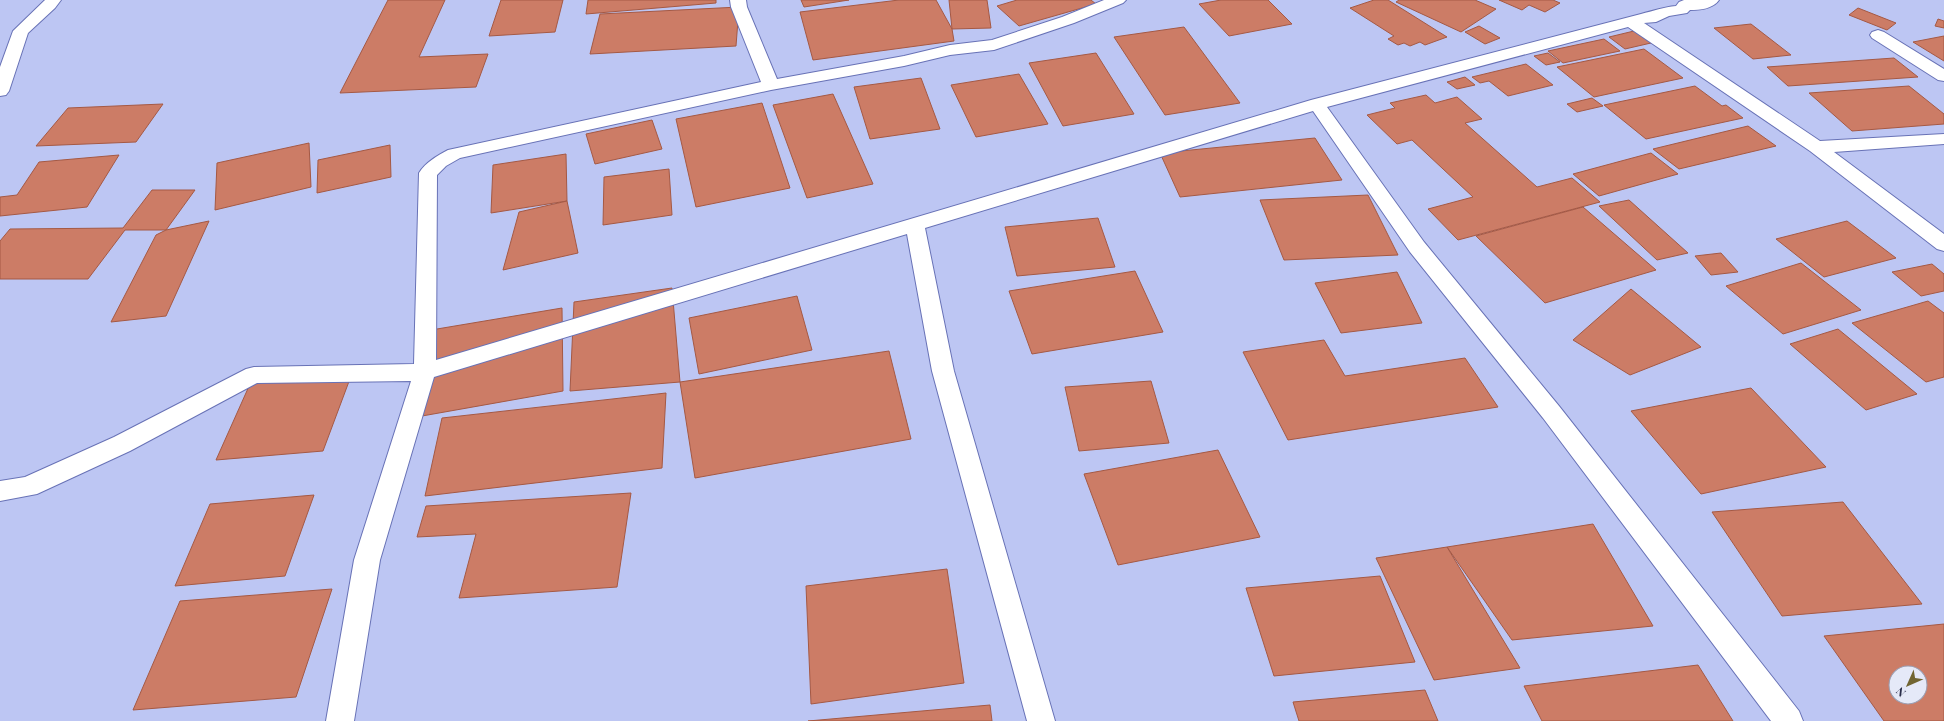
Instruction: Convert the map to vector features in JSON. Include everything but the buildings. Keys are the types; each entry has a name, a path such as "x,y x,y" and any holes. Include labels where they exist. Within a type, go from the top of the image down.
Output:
{"street":[{"path":"0,91 21,31 50,5 53,0"},
{"path":"738,0 739,7 771,84"},
{"path":"340,721 367,560 425,372 428,173 440,162 454,154 771,84 904,61 950,50 994,44 1068,20 1118,0"},
{"path":"0,491 28,487 122,444 213,395 254,376 425,372 1317,104 1647,17 1656,17 1665,12 1682,10 1684,6 1700,5 1711,0"},
{"path":"1632,22 1816,147 1944,244"},
{"path":"1878,35 1944,76"},
{"path":"1317,104 1417,246 1551,412 1789,721"},
{"path":"1816,147 1944,139"},
{"path":"915,224 943,371 1041,721"}]}
